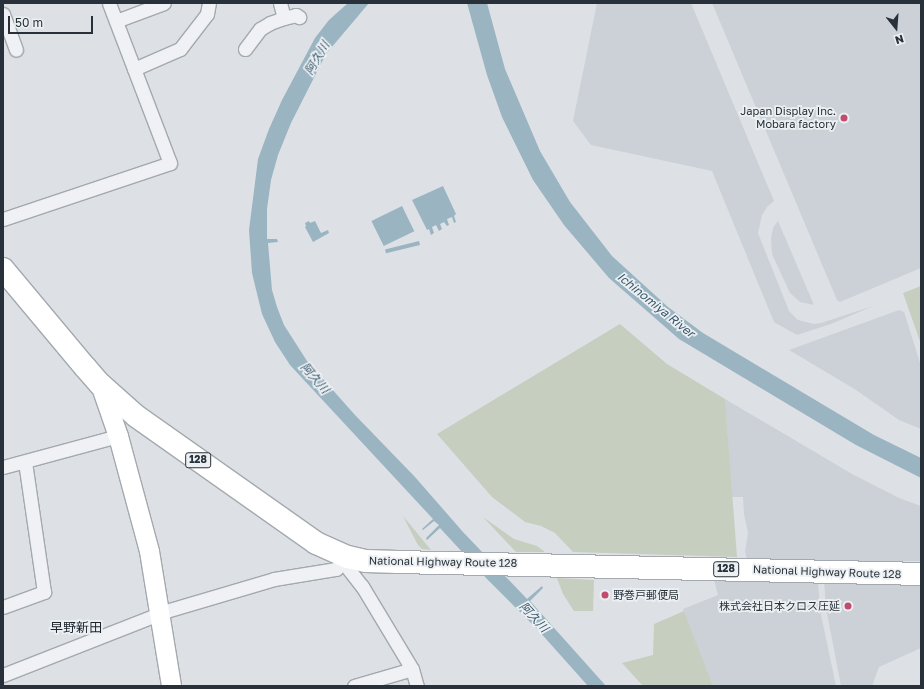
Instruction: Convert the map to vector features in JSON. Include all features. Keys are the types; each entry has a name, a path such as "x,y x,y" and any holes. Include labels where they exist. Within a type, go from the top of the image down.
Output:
{"highway":[{"name":"National Highway Route 128","path":"3,269 100,384 136,416 309,538 345,559 366,561 921,574"}],"street":[{"path":"3,219 170,163 109,3"},
{"path":"116,21 164,3"},
{"path":"134,69 180,49 207,14 209,3"},
{"path":"280,3 284,18"},
{"path":"3,14 16,50"},
{"path":"245,49 260,29 270,22 296,15 298,17"},
{"path":"100,384 118,436 149,551 171,686"},
{"path":"3,467 118,436"},
{"path":"3,607 44,592 25,462"},
{"path":"3,675 159,613 274,578 336,569 345,559 412,669 416,686"},
{"path":"354,686 412,669"}],"shaded area":[{"path":"597,3 691,3 774,201 767,207 762,215 758,233 789,311 798,320 814,324 873,306 831,324 797,335 774,322 712,171 591,145 573,121"},
{"name":"Japan Display Inc. Mobara factory","path":"712,3 921,3 921,268 840,302 837,300"},
{"path":"778,221 814,305 800,302 790,293 772,254 771,238 773,228"},
{"path":"899,310 904,312 921,366 921,429 899,420 856,390 789,350"},
{"path":"725,399 852,474 899,498 921,506 921,561 902,561 902,565 747,562 745,551 748,533 744,514 743,497 732,497"},
{"path":"714,580 818,581 820,610 836,686 713,686 683,609 718,595"},
{"path":"824,581 921,584 921,648 879,667 872,686 841,686 826,608"}],"green space":[{"path":"921,286 921,344 903,293"},
{"path":"620,324 667,364 725,399 737,557 573,552 555,533 541,526 525,522 492,497 437,434"},
{"path":"403,516 431,550 422,549 418,545"},
{"path":"483,517 514,539 537,546 545,552 516,552"},
{"path":"557,578 594,580 593,611 574,611 563,594"},
{"path":"684,611 713,686 643,686 622,663 653,655 654,624"}],"water":[{"name":"阿久川","path":"348,3 369,3 326,54 291,123 278,155 271,180 267,209 267,239 277,239 278,242 268,243 272,290 277,307 284,325 307,361 355,415 415,477 463,532 527,599 542,586 543,588 530,601 606,686 588,686 538,630 487,579 440,528 427,540 426,538 439,525 434,521 423,530 422,529 433,519 290,365 275,342 262,314 252,273 249,230 258,159 282,100 315,38 329,20"},
{"name":"Ichinomiya River","path":"467,3 487,3 505,69 540,151 570,202 612,256 668,307 703,333 874,435 921,458 921,478 856,445 679,339 609,278 564,225 533,180 502,117 487,75"},
{"path":"443,186 456,214 454,216 456,222 454,223 452,217 447,219 449,225 447,226 444,222 440,224 442,229 439,231 436,225 432,227 434,233 431,235 412,200"},
{"path":"402,206 414,231 384,246 371,221"},
{"path":"309,221 310,223 315,221 321,233 328,230 329,233 313,242 305,227 305,223"},
{"path":"419,241 420,245 386,253 385,249"}],"place":[{"name":"Japan Display Inc. Mobara factory","path":"844,118"},
{"name":"野巻戸郵便局","path":"605,595"},
{"name":"株式会社日本クロス圧延","path":"848,606"}],"district":[{"name":"早野新田","path":"76,627"}]}
